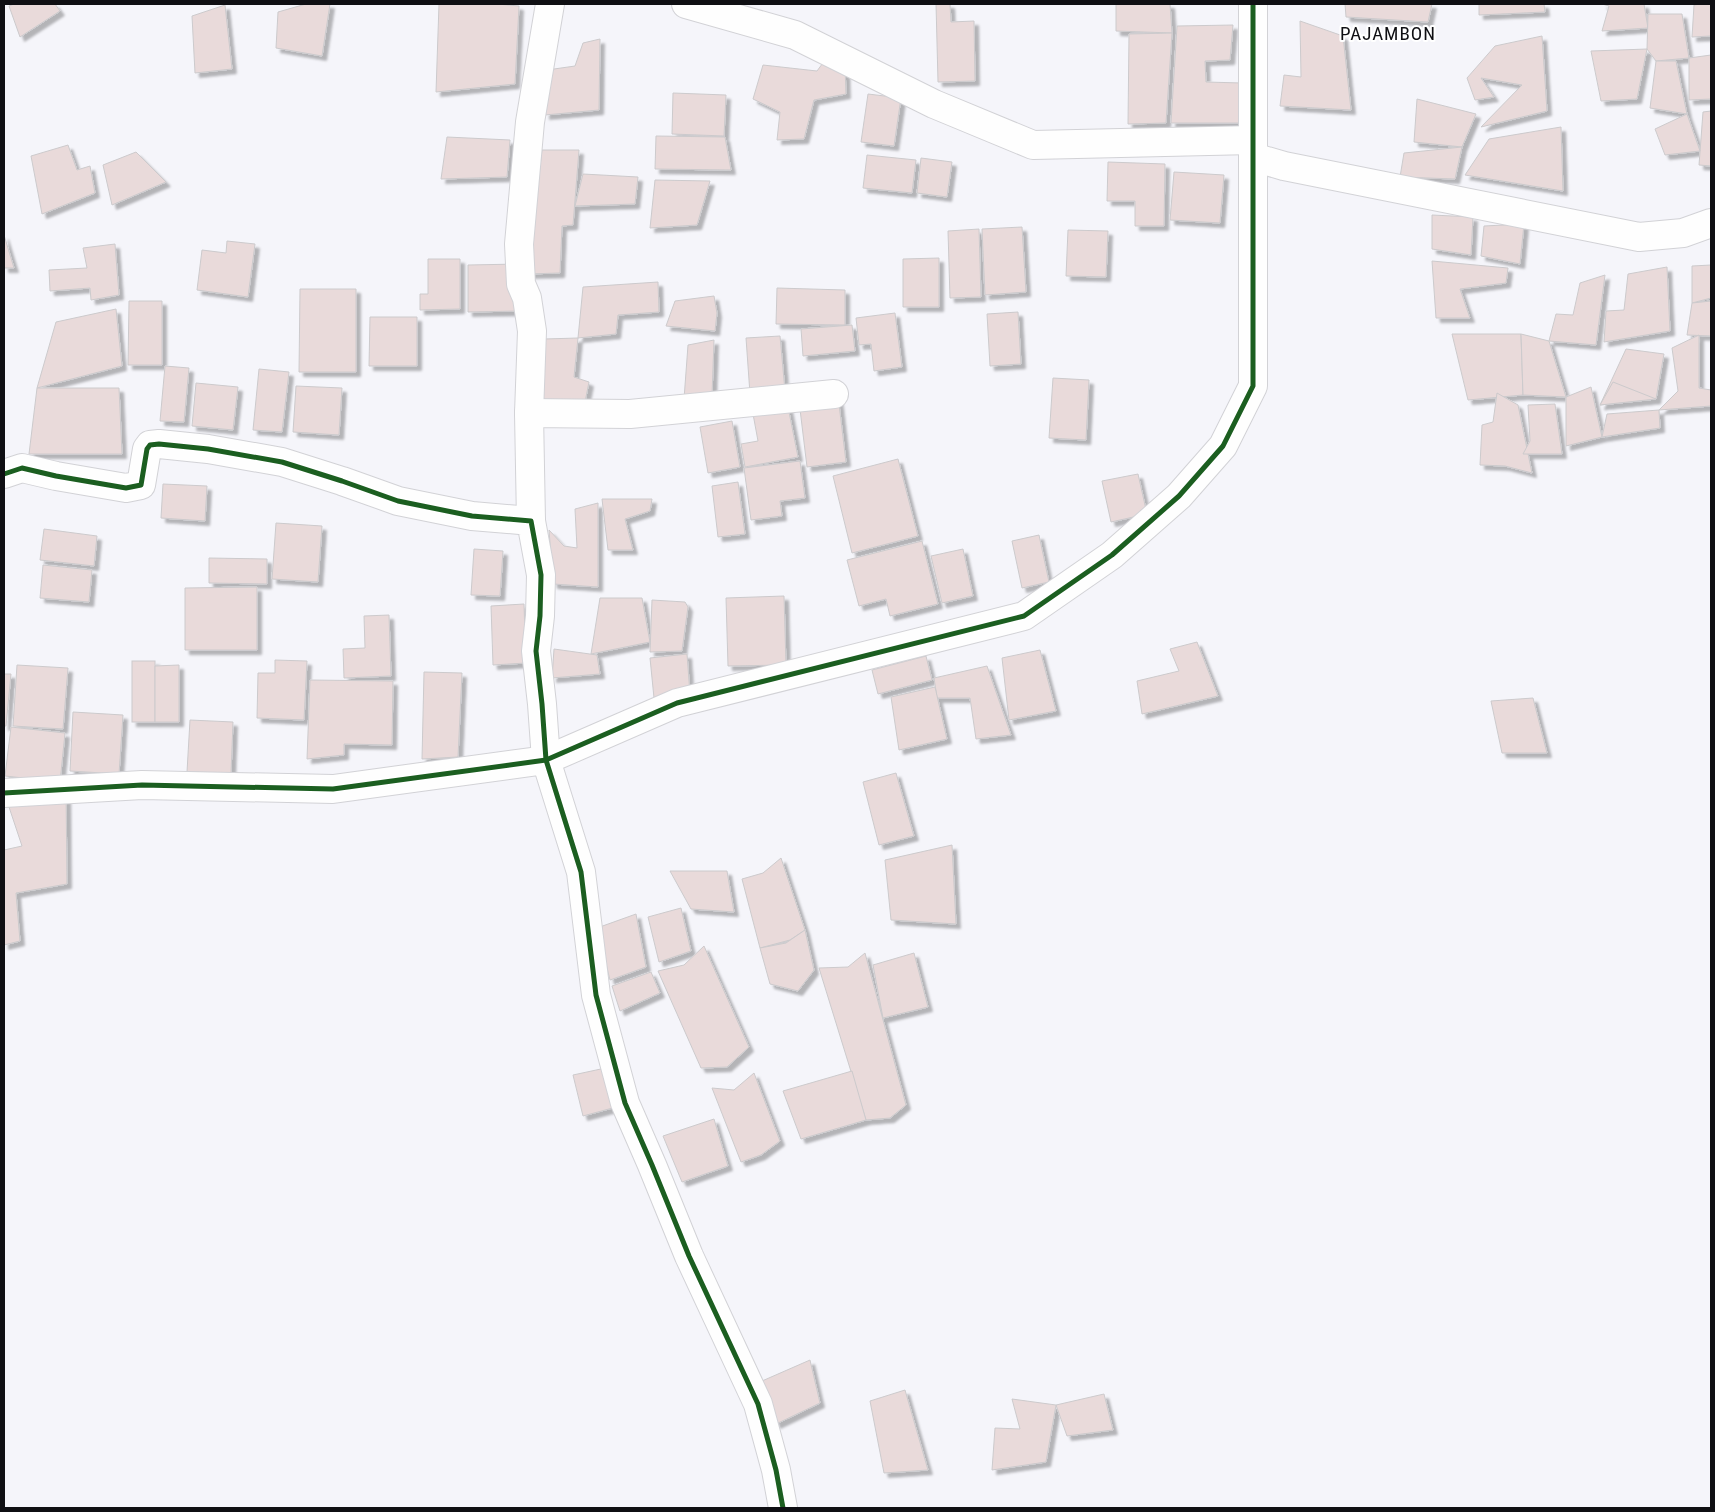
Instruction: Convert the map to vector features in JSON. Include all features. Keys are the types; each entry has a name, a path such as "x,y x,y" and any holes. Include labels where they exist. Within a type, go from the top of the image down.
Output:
{"street":[{"path":"550,4 530,122 519,244 521,284 527,298 532,331 529,413 531,522 541,575 540,616 536,651 546,760 581,872 596,995 625,1103 689,1256 758,1404 776,1470 783,1508"},
{"path":"686,4 795,35 934,104 1033,145 1253,148 1284,166 1639,237 1683,233 1711,223"},
{"path":"4,792 142,785 333,789 546,760 677,703 1024,616 1112,556 1179,496 1223,446 1253,386 1253,4"},
{"path":"529,413 630,414 834,394"},
{"path":"4,474 22,468 126,488 135,487 141,485 147,449 150,445 159,444 208,449 282,462 398,501 472,516 531,522"}],"building":[{"path":"14,4 55,4 60,11 20,37 9,6"},
{"path":"306,4 330,4 322,56 276,48 278,12"},
{"path":"439,4 519,6 515,84 436,92"},
{"path":"936,4 950,4 951,22 974,21 975,81 938,82"},
{"path":"1116,4 1170,4 1172,33 1116,31"},
{"path":"1345,4 1432,4 1428,22 1346,17"},
{"path":"1479,4 1544,4 1545,12 1479,15"},
{"path":"1602,4 1644,4 1648,28 1602,31 1609,6"},
{"path":"1711,4 1711,36 1692,37 1694,5"},
{"path":"225,5 232,69 195,73 192,16"},
{"path":"1648,14 1682,14 1689,58 1656,61 1647,49"},
{"path":"1300,21 1343,36 1351,110 1280,106 1284,75 1301,77"},
{"path":"1233,25 1230,60 1205,61 1206,82 1242,83 1242,123 1171,123 1177,26"},
{"path":"1172,33 1166,123 1128,124 1129,34"},
{"path":"1542,36 1547,111 1481,127 1522,85 1481,78 1494,97 1475,100 1467,78 1495,46"},
{"path":"600,39 599,110 545,115 547,70 575,66 583,43"},
{"path":"1647,49 1637,99 1601,101 1591,51"},
{"path":"1711,55 1711,99 1689,100 1689,58"},
{"path":"828,56 845,66 846,94 814,100 804,139 777,140 780,112 753,99 763,65 817,71"},
{"path":"1656,61 1676,61 1687,114 1650,108"},
{"path":"673,93 726,95 724,136 672,134"},
{"path":"868,94 901,98 894,146 861,142"},
{"path":"1417,99 1476,114 1462,147 1414,142"},
{"path":"1711,111 1711,166 1699,165 1703,112"},
{"path":"1687,114 1700,151 1665,155 1655,129"},
{"path":"1561,127 1563,191 1465,175 1489,139"},
{"path":"656,136 725,137 731,170 655,169"},
{"path":"447,137 510,140 507,177 441,179"},
{"path":"68,145 77,170 90,166 95,193 42,214 31,156"},
{"path":"1462,147 1455,179 1400,177 1404,153"},
{"path":"542,150 579,150 573,225 562,226 560,273 527,274"},
{"path":"136,152 166,182 112,205 103,165"},
{"path":"867,155 916,160 912,193 863,188"},
{"path":"921,158 952,162 947,197 917,193"},
{"path":"1108,162 1165,164 1164,226 1135,226 1135,201 1107,201"},
{"path":"1174,172 1224,175 1220,223 1170,220"},
{"path":"583,174 638,177 635,204 575,206"},
{"path":"655,180 710,181 697,225 650,228"},
{"path":"1432,215 1473,217 1471,255 1432,249"},
{"path":"1524,224 1520,264 1481,256 1484,226"},
{"path":"1022,227 1026,292 985,295 982,229"},
{"path":"979,229 981,297 950,298 948,231"},
{"path":"1068,230 1108,231 1106,277 1066,276"},
{"path":"4,235 14,268 4,268"},
{"path":"227,241 255,244 248,297 197,290 202,250 226,253"},
{"path":"115,244 119,295 91,300 90,288 50,291 49,270 87,268 83,248"},
{"path":"939,258 939,307 903,307 903,259"},
{"path":"428,259 460,259 460,309 420,310 420,294 428,294"},
{"path":"1432,261 1508,268 1506,283 1460,289 1470,318 1436,318"},
{"path":"519,264 519,311 468,312 468,265"},
{"path":"1711,265 1711,298 1692,303 1692,266"},
{"path":"1667,267 1670,331 1604,342 1606,311 1624,310 1628,274"},
{"path":"1605,275 1596,345 1549,341 1556,314 1573,315 1580,283"},
{"path":"658,282 659,312 618,315 616,334 578,338 583,287"},
{"path":"777,288 845,290 845,325 776,324"},
{"path":"300,289 356,289 356,372 299,372"},
{"path":"714,296 717,313 715,331 666,326 675,301"},
{"path":"129,301 162,301 162,365 128,365"},
{"path":"1711,301 1711,336 1687,335 1692,303"},
{"path":"116,309 122,366 37,388 56,322"},
{"path":"1018,312 1021,364 990,366 987,314"},
{"path":"895,313 902,367 874,371 871,344 859,345 856,318"},
{"path":"370,317 417,317 417,366 369,366"},
{"path":"852,325 855,351 803,356 801,329"},
{"path":"1452,334 1521,334 1523,395 1468,400"},
{"path":"1521,334 1549,341 1566,397 1523,395"},
{"path":"1699,335 1699,388 1711,390 1711,406 1659,410 1678,391 1672,348"},
{"path":"780,336 785,391 750,394 746,338"},
{"path":"578,338 574,377 589,382 585,402 541,402 544,339"},
{"path":"714,340 712,395 684,399 688,345"},
{"path":"1626,349 1664,354 1656,399 1600,405"},
{"path":"165,366 189,368 184,422 160,421"},
{"path":"259,369 289,372 282,432 253,430"},
{"path":"1053,378 1089,380 1086,440 1049,438"},
{"path":"1613,382 1656,399 1600,405"},
{"path":"196,383 238,387 233,430 192,426"},
{"path":"296,386 342,388 339,435 293,432"},
{"path":"1591,387 1602,437 1566,446 1566,397"},
{"path":"37,388 119,388 122,454 29,454"},
{"path":"1497,393 1518,405 1532,473 1505,466 1480,465 1482,425 1493,422"},
{"path":"838,396 846,462 807,467 799,401"},
{"path":"1555,404 1562,454 1523,454 1530,441 1528,405"},
{"path":"788,407 798,457 745,467 741,444 758,441 753,414"},
{"path":"1659,410 1660,428 1602,437 1607,414"},
{"path":"732,421 740,467 708,473 700,427"},
{"path":"898,459 918,536 852,553 833,476"},
{"path":"800,461 805,498 780,501 782,516 751,520 744,468"},
{"path":"1138,474 1147,514 1111,522 1102,481"},
{"path":"738,482 745,534 718,537 712,486"},
{"path":"163,484 207,486 205,521 161,518"},
{"path":"602,499 652,499 650,511 625,519 633,550 608,550"},
{"path":"598,503 598,587 553,584 549,530 564,546 577,548 575,509"},
{"path":"276,523 322,526 318,582 272,579"},
{"path":"44,529 97,536 94,566 40,560"},
{"path":"1039,535 1049,582 1022,588 1012,541"},
{"path":"922,541 938,604 890,616 886,599 859,606 847,560"},
{"path":"474,549 503,551 500,596 471,595"},
{"path":"963,549 973,596 942,603 931,556"},
{"path":"209,558 267,559 267,584 209,583"},
{"path":"43,565 92,570 89,602 40,598"},
{"path":"257,587 257,650 185,650 185,588"},
{"path":"784,596 786,665 728,666 726,598"},
{"path":"600,598 642,598 650,642 591,654"},
{"path":"652,600 685,602 688,607 682,651 650,652"},
{"path":"524,604 526,663 493,665 491,606"},
{"path":"389,615 391,676 344,678 343,649 365,648 364,616"},
{"path":"1197,642 1218,696 1142,714 1137,681 1179,671 1170,649"},
{"path":"554,649 597,655 600,674 552,678"},
{"path":"1040,650 1056,711 1009,720 1002,658"},
{"path":"687,654 690,694 654,698 650,658"},
{"path":"926,656 932,680 878,694 872,670"},
{"path":"275,660 307,661 304,720 257,718 258,673 275,673"},
{"path":"132,661 155,661 155,722 132,722"},
{"path":"17,665 68,668 63,729 13,726"},
{"path":"179,665 179,722 155,722 155,666"},
{"path":"987,666 1011,735 976,739 970,698 937,698 934,678"},
{"path":"424,672 462,673 458,757 422,759"},
{"path":"4,674 11,674 6,726 4,726"},
{"path":"310,680 393,681 392,745 344,744 344,755 307,759"},
{"path":"935,687 947,739 899,750 891,697"},
{"path":"1533,698 1547,753 1502,753 1491,701"},
{"path":"73,712 123,715 119,774 70,771"},
{"path":"190,720 233,722 231,773 187,772"},
{"path":"11,727 65,733 60,782 5,776"},
{"path":"896,773 914,836 879,845 863,782"},
{"path":"66,788 67,884 16,893 20,941 4,945 4,850 22,846 4,792"},
{"path":"952,845 956,924 891,920 885,860"},
{"path":"781,858 805,930 790,940 760,948 742,879 763,873"},
{"path":"670,871 727,871 734,912 691,909"},
{"path":"681,908 691,951 659,962 648,917"},
{"path":"636,914 646,967 610,980 597,928"},
{"path":"805,930 814,970 798,991 770,984 760,948 786,943"},
{"path":"704,946 749,1047 727,1067 701,1068 658,971 684,965"},
{"path":"865,953 906,1105 890,1118 866,1120 819,968 848,967"},
{"path":"914,953 928,1007 883,1018 873,965"},
{"path":"651,972 660,993 620,1011 612,986"},
{"path":"610,1067 620,1106 583,1116 573,1075"},
{"path":"852,1071 866,1120 801,1139 783,1091"},
{"path":"754,1073 780,1141 761,1155 741,1162 712,1088 734,1090"},
{"path":"714,1119 728,1166 682,1182 663,1136"},
{"path":"810,1360 820,1403 776,1424 762,1381"},
{"path":"905,1390 928,1470 884,1473 870,1401"},
{"path":"1104,1394 1113,1430 1067,1436 1056,1405"},
{"path":"1012,1399 1056,1405 1046,1462 992,1470 995,1428 1020,1429"}],"cycle path":[{"path":"4,793 142,785 333,789 546,760 677,703 1024,616 1112,555 1179,496 1223,446 1253,386 1253,4"},
{"path":"4,474 22,468 126,488 141,485 147,449 150,445 159,444 208,449 282,462 398,501 472,516 531,521 541,575 540,616 536,651 546,760 581,872 596,995 625,1103 689,1256 758,1404 776,1470 783,1508"}],"district":[{"name":"PAJAMBON","path":"1388,33"}]}
